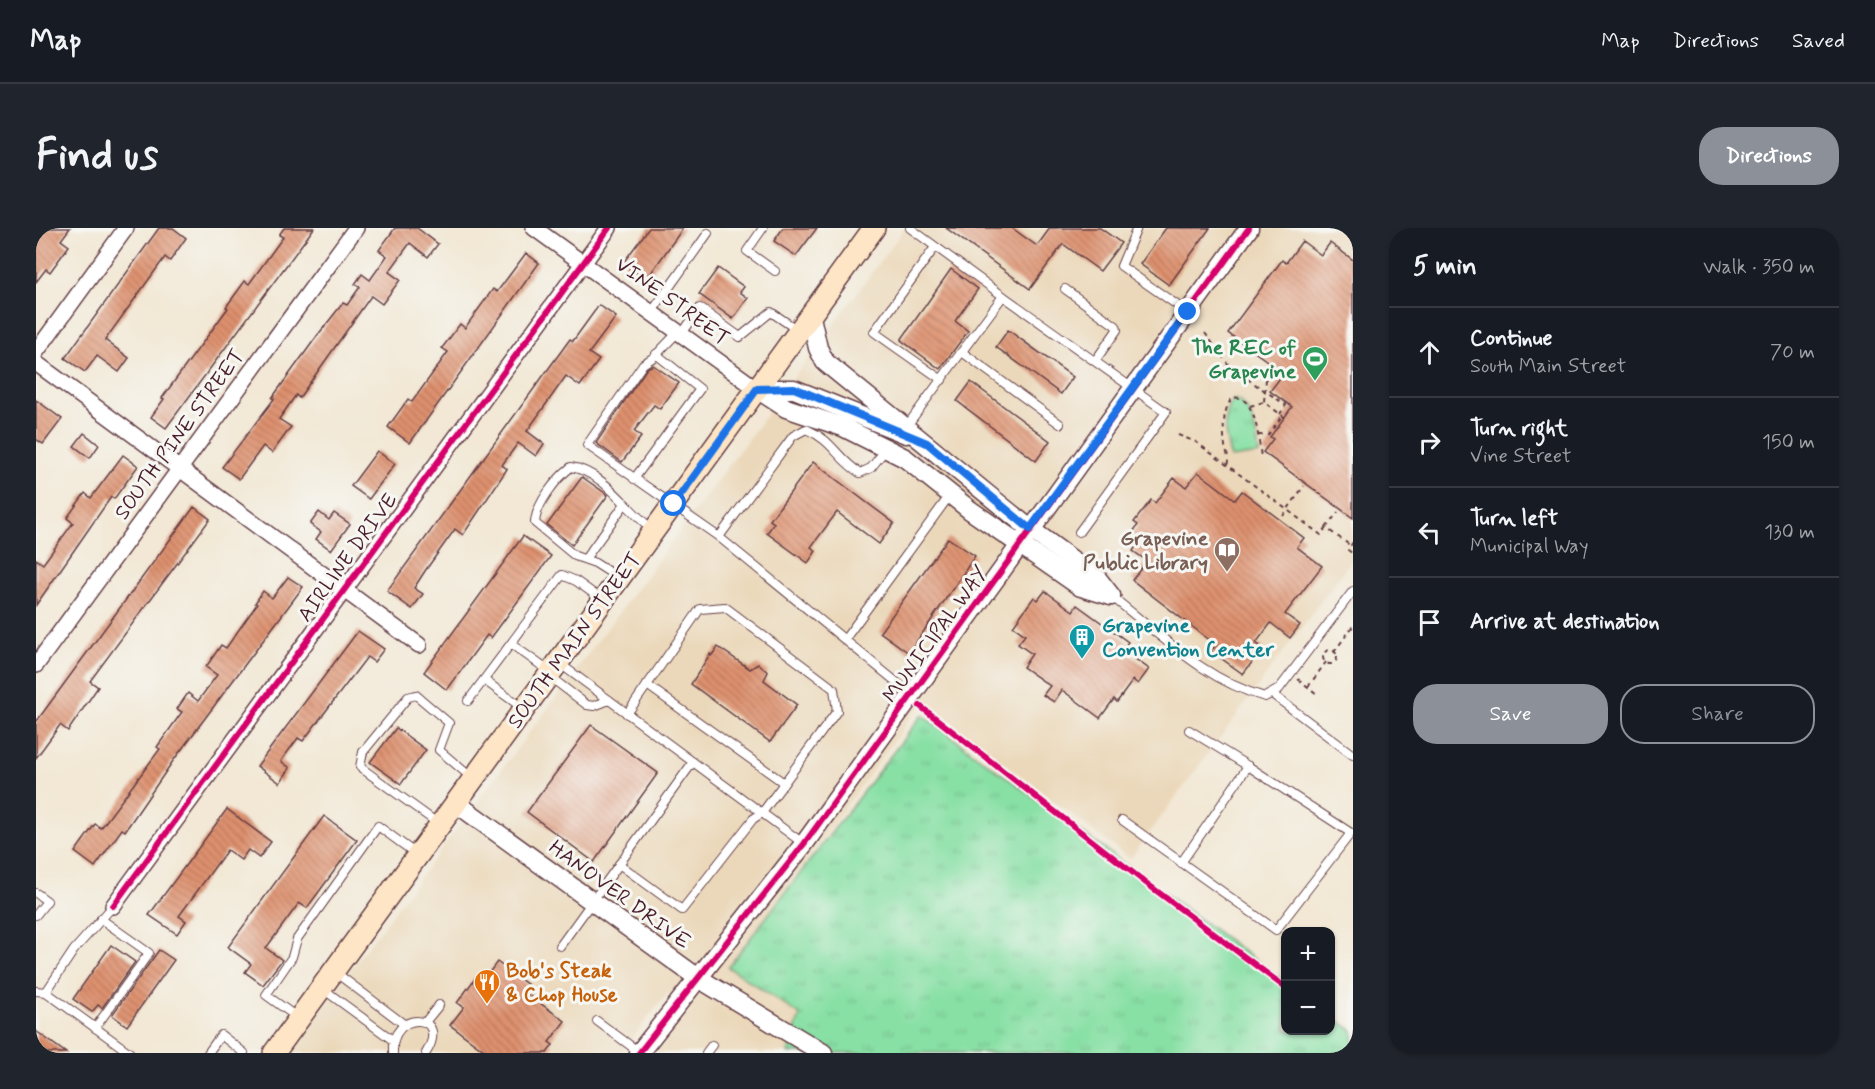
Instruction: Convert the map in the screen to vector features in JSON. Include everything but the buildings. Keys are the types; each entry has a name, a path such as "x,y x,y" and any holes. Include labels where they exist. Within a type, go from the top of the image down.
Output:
{"main road":[{"name":"SOUTH MAIN STREET","path":"274,1053 757,389 806,325 874,228"}],"street":[{"path":"36,352 126,228"},
{"name":"SOUTH PINE STREET","path":"36,665 356,228"},
{"name":"VINE STREET","path":"534,228 786,408 843,427 905,458 950,494 1081,587 1112,596"},
{"name":"AIRLINE DRIVE","path":"113,906 609,228"},
{"name":"MUNICIPAL WAY","path":"640,1053 804,844 1249,228"},
{"path":"806,325 825,362 1030,529 1097,578 1112,596"},
{"path":"36,363 419,645"},
{"path":"757,389 794,388 927,443"},
{"name":"HANOVER DRIVE","path":"456,803 698,978 823,1053"}],"lane":[{"path":"764,228 747,251 775,272"},
{"path":"910,228 1166,412 1078,532"},
{"path":"1137,228 1121,266 1188,312"},
{"path":"651,313 708,233"},
{"path":"936,247 874,332 942,380"},
{"path":"1065,289 1116,326 1117,330 1095,361"},
{"path":"906,427 1003,296"},
{"path":"806,325 771,312 740,337 700,308 679,333 643,364 586,445 719,537 911,694"},
{"path":"962,352 1060,423"},
{"path":"634,479 700,389 656,354"},
{"path":"719,537 794,436 806,429 824,436 848,465 860,473 871,468 887,448"},
{"path":"619,579 585,559 575,556 535,523 535,513 561,475 571,467 583,469 603,483 654,531"},
{"path":"845,639 950,494"},
{"path":"585,559 624,505"},
{"path":"468,701 562,575 576,581 603,601"},
{"path":"1112,596 1178,652 1246,692 1265,697 1279,689 1353,591"},
{"path":"619,864 682,910 753,819 762,813 837,711 834,689 725,607 700,609 627,714"},
{"path":"511,644 552,671 609,700 804,844"},
{"path":"552,671 587,705 594,706 609,700"},
{"path":"484,680 524,709"},
{"path":"647,685 784,783"},
{"path":"1272,694 1353,755"},
{"path":"440,825 360,766 363,752 408,697 416,695 449,723 439,750 473,779"},
{"path":"1122,820 1276,930 1351,833 1189,730"},
{"path":"560,946 693,762"},
{"path":"1181,863 1248,766"},
{"path":"299,1019 266,995 292,957 297,939 378,826 418,855"},
{"path":"36,893 47,901 36,915"},
{"path":"45,992 74,950 113,906"},
{"path":"95,1028 149,953 101,919"},
{"path":"328,980 405,1025"},
{"path":"328,980 394,1041"},
{"path":"36,991 45,992 130,1053"},
{"path":"426,1021 439,1005"},
{"path":"393,1053 394,1041 405,1025 415,1020 426,1021"},
{"path":"426,1021 432,1035 426,1053"},
{"path":"597,1021 640,1053"},
{"path":"208,1053 221,1035 244,1053"},
{"path":"706,1053 712,1045"}],"path":[{"path":"1205,333 1231,369 1263,387 1286,405 1269,436 1258,435"},
{"path":"1264,402 1263,387 1266,379"},
{"path":"1227,466 1229,460 1225,446 1224,415 1232,398 1237,397 1249,406 1258,435 1261,458"},
{"path":"1249,406 1264,402"},
{"path":"1264,402 1287,419"},
{"path":"1178,435 1196,442 1321,535 1338,512"},
{"path":"1283,516 1304,486"},
{"path":"1326,528 1351,546"},
{"path":"1353,542 1347,550 1353,554"},
{"path":"1334,652 1353,626"},
{"path":"1326,662 1323,657 1325,652 1334,652"},
{"path":"1326,662 1332,663 1336,660 1334,652"},
{"path":"1308,687 1326,662"},
{"path":"1298,678 1317,694"}],"shaded area":[{"path":"905,228 1353,228 1353,558 1130,859 923,701 729,967 800,1015 788,1053 656,1053 690,1010 668,993 620,1053 287,1053 548,708"}],"green space":[{"path":"1233,400 1237,400 1248,410 1259,454 1231,458 1225,429 1227,414"},
{"path":"922,715 1281,979 1281,1035 1335,1035 1335,1018 1353,1031 1353,1053 788,1053 800,1015 728,967"}],"cycle path":[{"path":"113,906 609,228"},
{"path":"639,1053 804,844 1249,228"},
{"path":"920,706 1146,883 1281,984"}],"place":[{"name":"The REC of Grapevine","path":"1315,382"},
{"name":"Grapevine Public Library","path":"1227,573"},
{"name":"Grapevine Convention Center","path":"1082,660"},
{"name":"Bob's Steak & Chop House","path":"487,1005"}],"route":[{"path":"674,504 757,389 794,388 927,443 1030,529 1188,312"}]}
